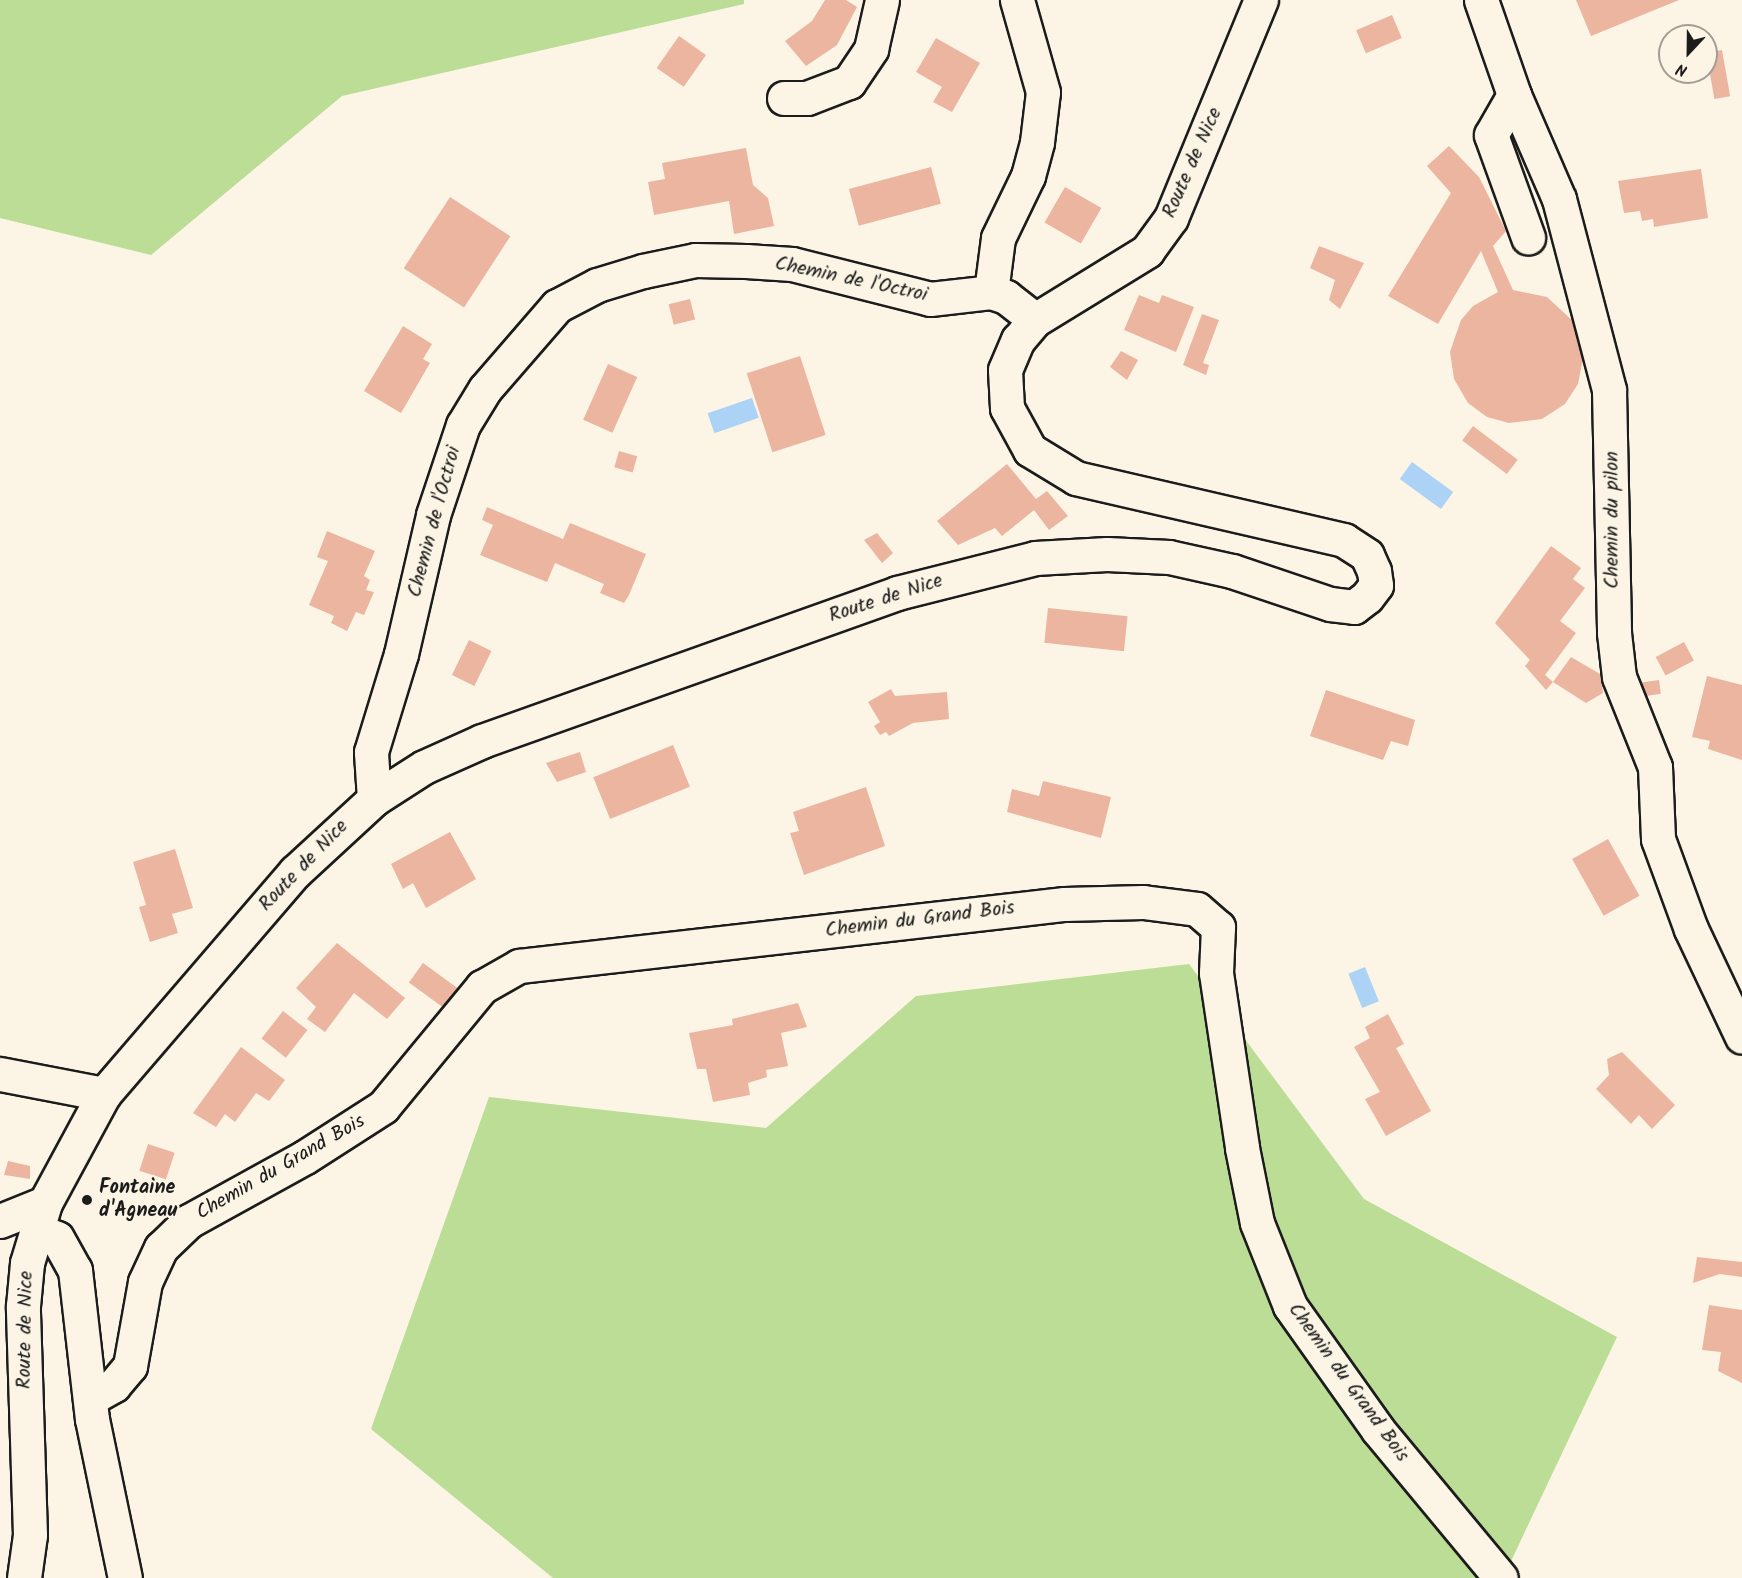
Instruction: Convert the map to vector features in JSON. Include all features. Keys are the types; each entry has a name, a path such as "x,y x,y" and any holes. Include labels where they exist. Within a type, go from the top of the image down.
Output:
{"street":[{"path":"784,98 807,98 849,82 871,49 882,0"},
{"path":"1017,0 1043,92 1038,142 1028,176 998,238 992,292 1006,297 1035,320"},
{"name":"Route de Nice","path":"24,1578 30,1526 23,1306 27,1263 41,1216 104,1094 309,856 374,799 424,767 482,741 897,593 1035,558 1107,554 1169,557 1232,570 1330,604 1354,607 1367,597 1376,585 1374,571 1367,555 1344,540 1099,485 1052,466 1030,450 1007,408 1005,370 1018,340 1035,320 1140,256 1171,218 1261,0"},
{"name":"Chemin du pilon","path":"1481,0 1514,95 1559,199 1609,390 1614,633 1619,676 1655,767 1658,839 1691,929 1742,1037"},
{"path":"1514,95 1491,135 1528,237"},
{"name":"Chemin de l'Octroi","path":"374,799 371,752 401,654 433,515 463,425 485,389 557,306 597,285 695,260 792,264 930,298 992,292"},
{"name":"Chemin du Grand Bois","path":"90,1398 114,1385 130,1366 145,1282 160,1248 189,1221 305,1157 382,1107 482,987 519,966 1064,904 1143,902 1197,909 1218,927 1216,973 1242,1148 1257,1223 1290,1306 1378,1430 1501,1578"},
{"path":"0,1074 104,1094"},
{"path":"0,1221 41,1216 57,1238 75,1270 90,1398 125,1578"}],"green space":[{"path":"0,0 744,0 744,4 342,96 151,255 0,218"},
{"path":"1189,964 1364,1199 1617,1337 1503,1578 553,1578 371,1429 489,1097 766,1128 916,996"}],"water":[{"path":"752,398 759,418 714,433 708,413"},
{"path":"1412,462 1453,492 1441,509 1400,479"},
{"path":"1365,967 1379,1001 1362,1008 1348,974"}],"building":[{"path":"825,0 846,0 857,7 837,45 806,66 785,41 812,21"},
{"path":"1576,0 1679,0 1591,36"},
{"path":"1392,15 1402,38 1366,53 1356,30"},
{"path":"679,36 706,55 684,87 657,68"},
{"path":"936,38 980,63 952,112 933,102 942,87 916,72"},
{"path":"1722,50 1730,96 1714,99 1712,84 1718,84 1718,51"},
{"path":"1449,146 1479,177 1506,231 1493,246 1513,290 1547,297 1574,322 1584,353 1578,384 1565,404 1542,419 1509,423 1487,417 1468,403 1454,379 1450,352 1461,320 1473,306 1498,292 1481,251 1438,324 1388,296 1451,193 1427,166"},
{"path":"746,148 753,185 768,198 774,226 734,234 729,201 654,215 648,182 665,179 662,163"},
{"path":"931,167 941,204 859,226 849,189"},
{"path":"1701,169 1708,218 1654,227 1653,219 1642,221 1640,211 1624,213 1618,181"},
{"path":"1065,187 1101,208 1081,244 1044,223"},
{"path":"450,197 510,236 464,308 404,268"},
{"path":"1319,246 1364,263 1340,309 1329,300 1335,280 1310,268"},
{"path":"1139,295 1159,303 1162,295 1194,307 1176,352 1124,330"},
{"path":"690,299 695,319 674,325 669,304"},
{"path":"1202,314 1219,320 1203,363 1209,365 1206,375 1183,365"},
{"path":"403,326 432,344 423,359 430,363 401,413 364,391"},
{"path":"1121,351 1138,360 1127,380 1110,367"},
{"path":"800,356 826,435 772,452 747,373"},
{"path":"608,364 637,377 612,433 583,420"},
{"path":"1473,426 1518,460 1507,474 1462,440"},
{"path":"619,451 637,456 633,473 614,467"},
{"path":"1007,464 1036,499 1047,491 1068,516 1049,530 1034,510 1002,536 995,528 958,545 937,521"},
{"path":"487,507 563,539 570,523 646,554 624,603 600,593 604,584 555,563 547,582 480,555 493,525 482,520"},
{"path":"327,531 375,551 364,576 370,580 366,590 374,592 364,615 356,612 347,631 331,623 334,616 309,605 328,561 317,557"},
{"path":"877,533 893,553 882,563 864,540"},
{"path":"1551,546 1581,568 1573,579 1585,588 1560,621 1576,633 1545,675 1553,682 1546,690 1525,666 1530,660 1495,623"},
{"path":"1048,608 1128,616 1124,651 1044,643"},
{"path":"469,640 491,651 474,686 452,675"},
{"path":"1684,642 1694,661 1666,676 1656,657"},
{"path":"1571,657 1600,674 1603,693 1586,703 1553,682"},
{"path":"1707,676 1742,685 1742,760 1708,749 1710,741 1692,737"},
{"path":"1659,680 1661,694 1641,697 1639,683"},
{"path":"891,689 895,696 947,692 949,719 913,723 889,736 886,732 880,735 874,726 880,722 868,702"},
{"path":"1326,690 1415,720 1408,746 1391,741 1383,760 1310,736"},
{"path":"673,745 690,787 610,819 593,777"},
{"path":"580,752 586,772 557,782 546,763"},
{"path":"1043,781 1111,797 1101,838 1007,812 1012,789 1039,796"},
{"path":"866,787 885,846 804,875 790,833 799,831 793,812"},
{"path":"450,832 476,879 426,908 413,883 403,889 391,864"},
{"path":"1608,839 1640,896 1604,916 1572,859"},
{"path":"175,849 193,908 172,914 178,933 150,942 139,907 146,905 133,862"},
{"path":"337,943 405,998 387,1019 354,993 325,1032 307,1019 316,1007 296,988"},
{"path":"423,963 462,991 448,1011 409,982"},
{"path":"798,1003 807,1027 781,1033 788,1066 766,1070 767,1077 748,1083 750,1095 713,1102 706,1069 697,1069 689,1033 733,1025 732,1019"},
{"path":"283,1011 307,1030 286,1058 261,1039"},
{"path":"1388,1014 1404,1044 1396,1048 1431,1111 1386,1136 1365,1099 1380,1092 1354,1047 1370,1038 1365,1027"},
{"path":"241,1047 285,1080 269,1101 256,1093 235,1122 225,1114 216,1127 193,1113"},
{"path":"1622,1052 1675,1105 1652,1129 1639,1115 1631,1124 1596,1089 1609,1075 1607,1059"},
{"path":"148,1144 175,1153 166,1179 139,1171"},
{"path":"8,1161 30,1166 30,1179 4,1175"},
{"path":"1697,1257 1742,1262 1742,1277 1720,1274 1693,1283"},
{"path":"1709,1305 1742,1310 1742,1383 1718,1371 1721,1352 1702,1350"}],"place":[{"name":"Fontaine d'Agneau","path":"87,1200"}]}
